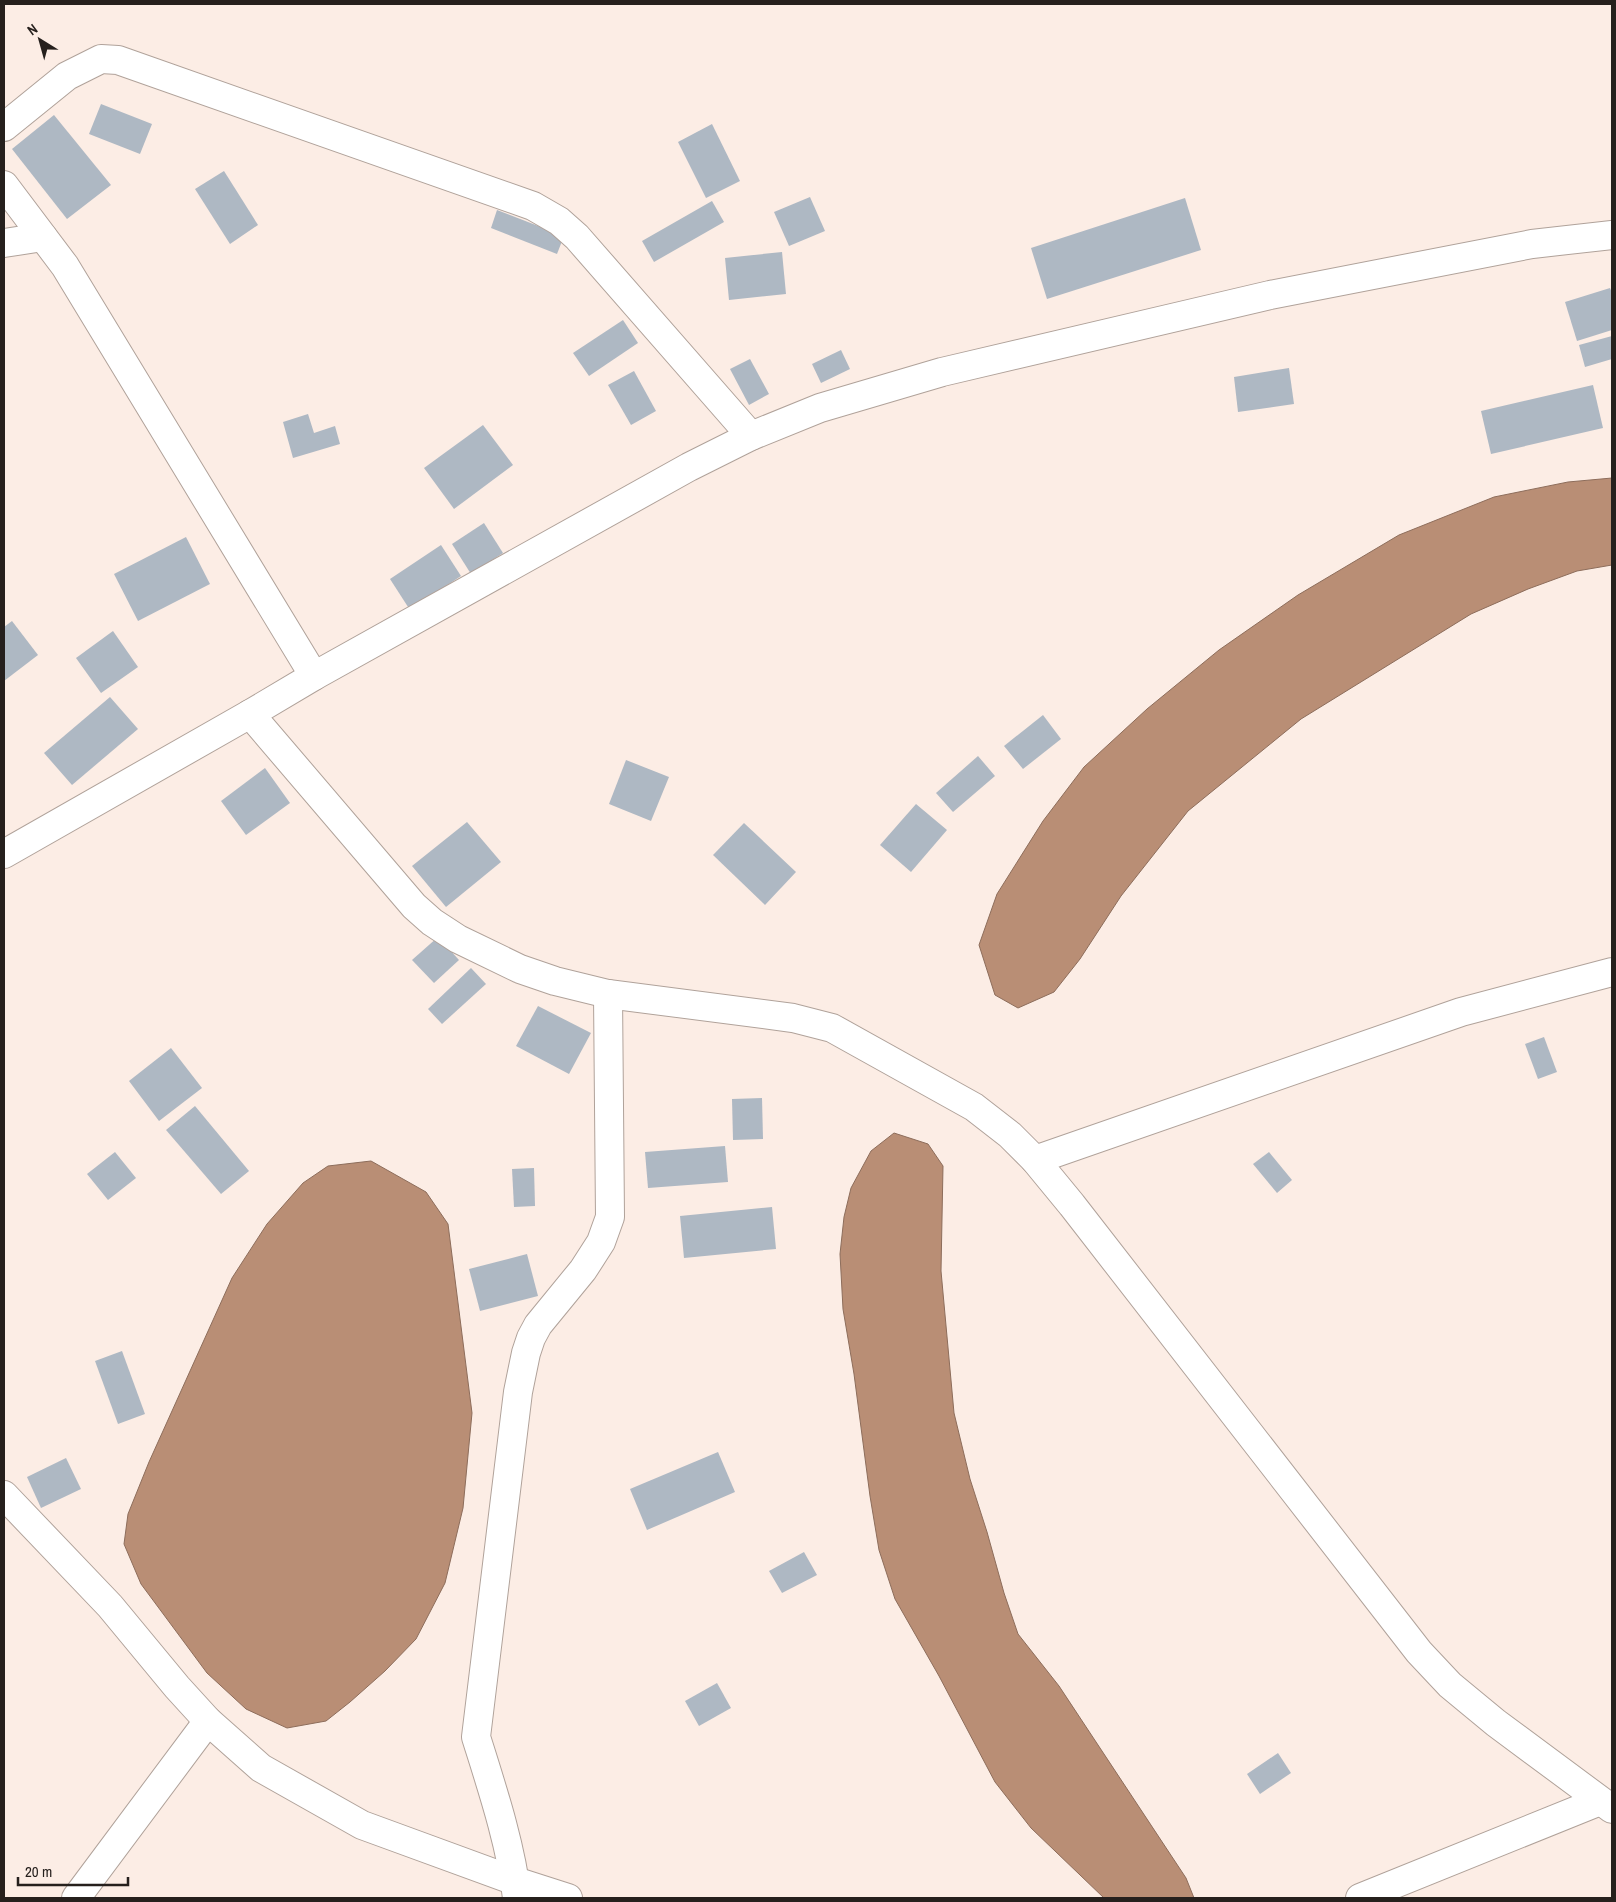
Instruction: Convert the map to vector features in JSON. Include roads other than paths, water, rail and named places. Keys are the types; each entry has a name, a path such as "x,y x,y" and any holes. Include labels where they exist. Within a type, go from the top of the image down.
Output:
{"street":[{"path":"4,127 67,76 101,59 118,60 533,206 559,221 577,237 751,436"},
{"path":"4,185 44,237 70,275 314,676"},
{"path":"4,854 314,676 689,467 751,436 820,408 942,372 1270,295 1532,244 1612,234"},
{"path":"4,243 44,237"},
{"path":"250,714 414,906 432,922 458,939 520,969 555,981 608,994 793,1018 832,1028 974,1107 1010,1135 1035,1160 1419,1652 1450,1685 1496,1723 1606,1805"},
{"path":"1035,1160 1461,1012 1612,972"},
{"path":"516,1890 492,1785 476,1737 518,1392 526,1353 538,1324 583,1270 601,1242 610,1217 608,994"},
{"path":"4,1495 110,1606 176,1688 208,1722 261,1768 362,1825 516,1890 568,1898"},
{"path":"76,1898 208,1722"},
{"path":"1360,1898 1606,1805"}]}
